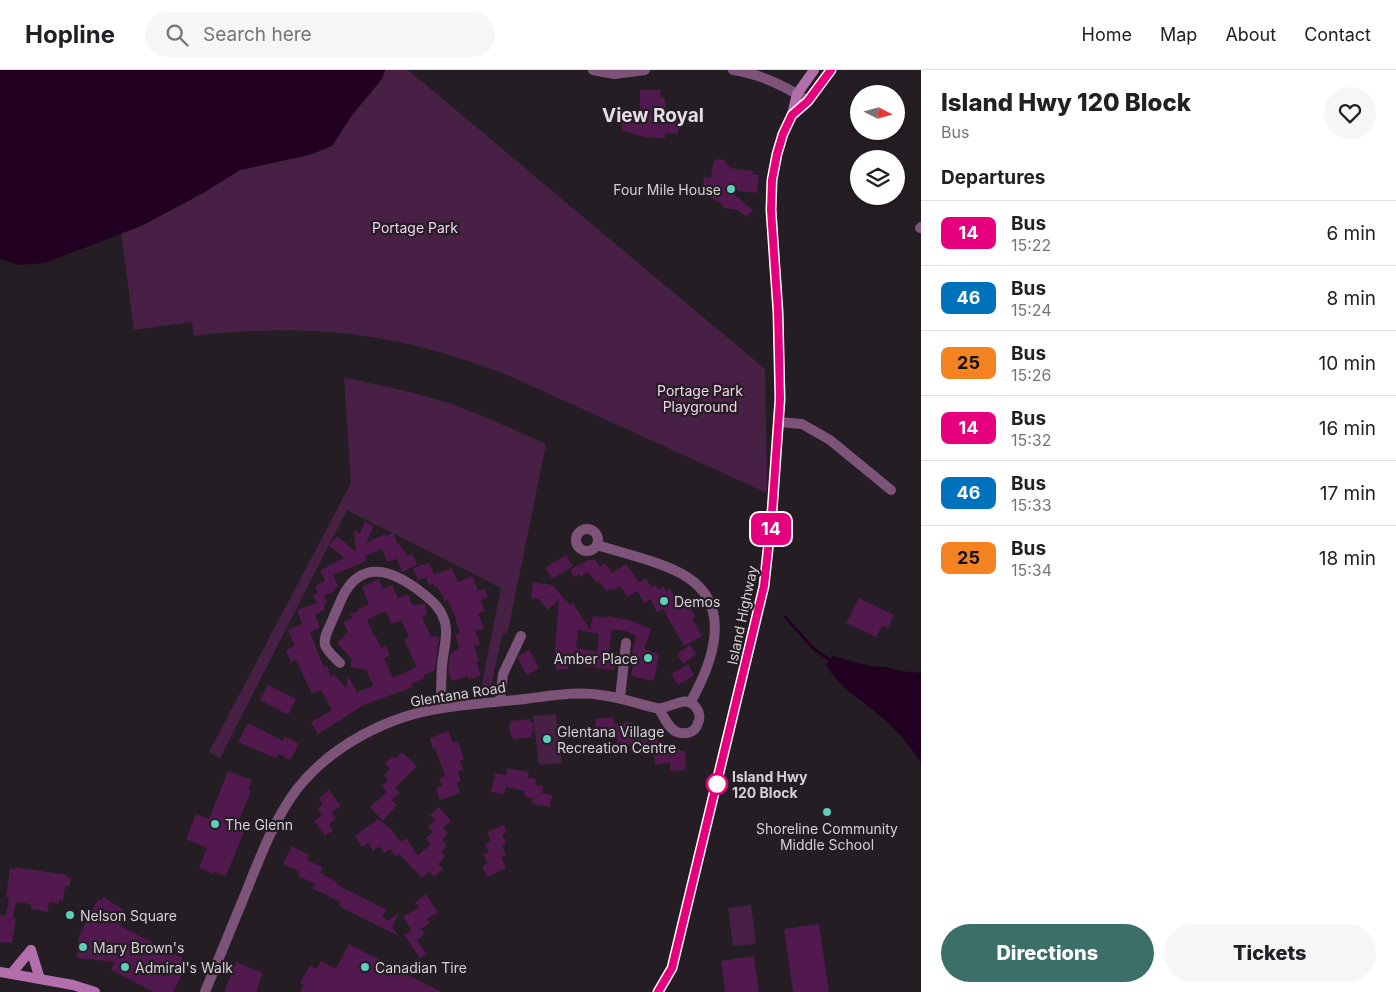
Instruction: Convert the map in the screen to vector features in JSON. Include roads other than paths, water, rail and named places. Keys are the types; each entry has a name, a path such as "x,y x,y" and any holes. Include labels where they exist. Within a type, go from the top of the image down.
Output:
{"main road":[{"name":"Island Highway","path":"658,992 672,968 764,586 772,513 780,399 778,312 771,210 772,180 777,154 783,134 792,115 797,94 814,70"},
{"name":"Island Highway","path":"792,115 808,101 831,70"},
{"path":"11,974 30,950 40,978"},
{"path":"0,972 40,978 95,992"}],"street":[{"path":"593,70 614,74 645,70"},
{"path":"733,70 756,74 808,101"},
{"path":"779,422 802,424 830,440 891,490"},
{"path":"597,545 686,575 698,585 710,602 715,620 715,641 702,681 690,703"},
{"path":"340,662 326,647 325,639 344,593 360,575 372,571 382,571 396,577 410,584 426,596 444,617 446,631 442,665 441,708"},
{"path":"500,702 503,674 521,636"},
{"path":"620,698 626,643"},
{"name":"Glentana Road","path":"205,992 269,838 284,808 300,786 343,747 394,720 441,708 583,693 620,698 658,709"},
{"path":"676,702 690,703 695,705 699,713 699,722 694,730 687,734 678,733 671,728 658,709 676,702"}],"waterway":[{"path":"785,617 814,649 831,661"}],"place":[{"name":"Four Mile House","path":"731,189"},
{"name":"Demos","path":"664,601"},
{"name":"Amber Place","path":"648,658"},
{"name":"Glentana Village Recreation Centre","path":"547,739"},
{"name":"Island Hwy 120 Block","path":"717,784"},
{"name":"Shoreline Community Middle School","path":"827,812"},
{"name":"The Glenn","path":"215,824"},
{"name":"Nelson Square","path":"70,915"},
{"name":"Mary Brown's","path":"83,947"},
{"name":"Admiral's Walk","path":"125,967"},
{"name":"Canadian Tire","path":"365,967"}],"district":[{"name":"View Royal","path":"653,115"}],"park label":[{"name":"Portage Park","path":"415,227"},
{"name":"Portage Park Playground","path":"700,398"}]}
